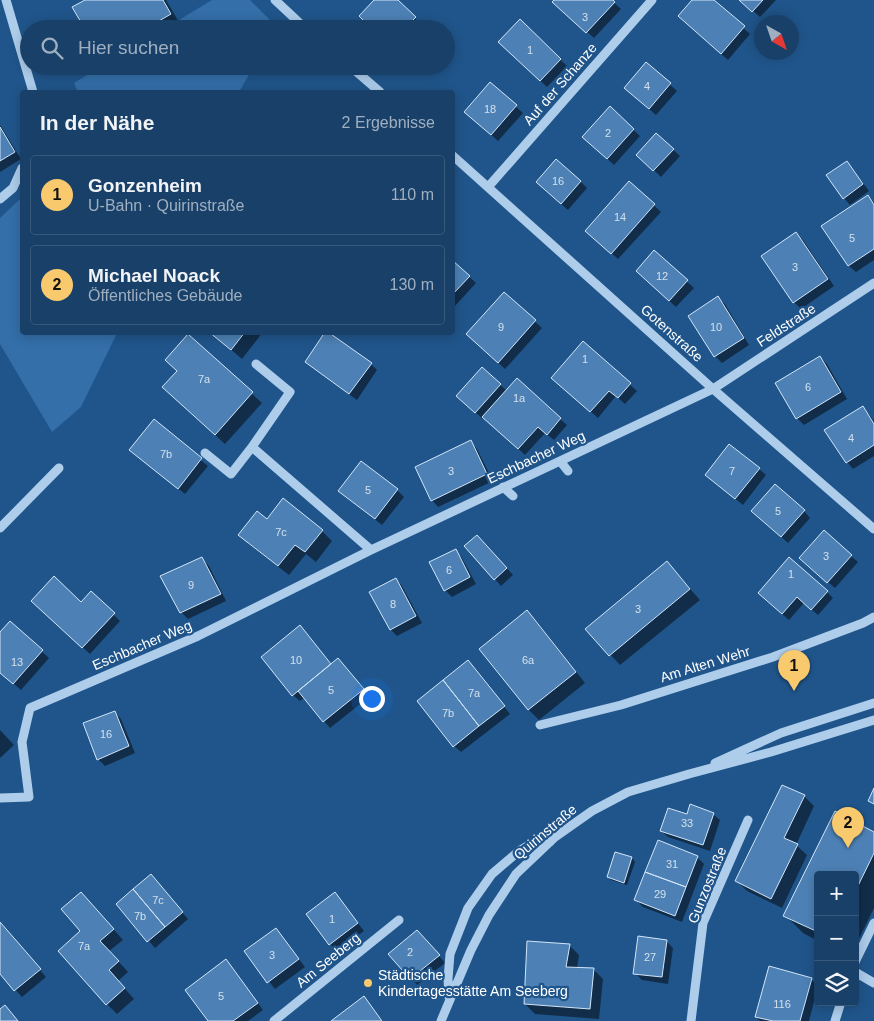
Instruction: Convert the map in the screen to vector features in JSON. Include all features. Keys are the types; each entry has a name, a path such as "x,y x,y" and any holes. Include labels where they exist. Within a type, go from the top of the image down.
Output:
{"street":[{"path":"6,0 20,48"},
{"path":"275,0 296,20"},
{"name":"Auf der Schanze","path":"489,186 652,0"},
{"path":"28,75 32,90"},
{"path":"360,75 378,90"},
{"name":"Gotenstraße","path":"455,158 489,186 713,389 874,529"},
{"path":"0,199 13,188 20,172"},
{"name":"Feldstraße","path":"713,389 874,283"},
{"path":"205,453 231,474 290,392 256,364"},
{"name":"Eschbacher Weg","path":"0,798 30,797 22,742 30,708 198,636 371,550 713,389"},
{"path":"252,446 371,550"},
{"path":"560,460 568,471"},
{"path":"0,528 59,468"},
{"path":"503,487 513,496"},
{"name":"Am Alten Wehr","path":"540,725 621,705 773,657 864,623 874,617"},
{"name":"Quirinstraße","path":"689,774 782,733 874,703"},
{"name":"Quirinstraße","path":"441,1021 471,950 489,915 516,874 550,842 592,811 628,792 771,752 874,720"},
{"name":"Gunzostraße","path":"691,1021 704,923 748,820"},
{"path":"450,998 448,979 450,954 468,908 492,874 519,851 531,844 550,842"},
{"name":"Am Seeberg","path":"274,1021 399,920"},
{"path":"855,961 874,922"},
{"path":"859,974 874,983"},
{"path":"835,1021 840,1006"}],"shaded area":[{"path":"212,0 250,0 270,20 179,20"},
{"path":"87,75 249,75 240,90 77,90 74,83"},
{"path":"20,199 20,335 116,335 81,407 52,432 0,344 0,218"}],"building":[{"path":"85,0 163,0 171,14 161,20 80,20 72,7"},
{"path":"374,0 398,0 416,17 413,20 363,20 359,16"},
{"path":"554,0 613,0 615,2 586,33 552,2"},
{"path":"692,0 714,0 745,26 721,54 678,16"},
{"path":"739,0 763,0 752,12"},
{"path":"520,19 561,59 540,81 498,42"},
{"path":"646,62 671,83 649,109 624,88"},
{"path":"490,82 517,105 491,135 464,112"},
{"path":"610,106 634,129 607,159 582,137"},
{"path":"0,127 15,152 0,161"},
{"path":"656,133 674,149 653,171 636,155"},
{"path":"556,159 581,181 561,204 536,182"},
{"path":"847,161 863,184 843,199 826,175"},
{"path":"629,181 655,204 611,254 585,231"},
{"path":"868,195 874,205 874,249 848,266 821,226"},
{"path":"796,232 828,279 793,303 761,256"},
{"path":"654,250 688,280 669,301 636,271"},
{"path":"455,263 470,276 455,292"},
{"path":"504,292 536,320 498,363 466,334"},
{"path":"718,296 744,338 714,357 688,316"},
{"path":"189,335 253,392 215,435 162,387 177,371 165,360"},
{"path":"213,335 243,335 231,350"},
{"path":"323,335 332,335 372,363 349,394 305,362"},
{"path":"583,341 631,383 618,398 609,391 590,412 551,378"},
{"path":"820,356 841,392 796,419 775,383"},
{"path":"482,367 501,384 475,413 456,396"},
{"path":"517,378 561,418 547,435 538,427 518,449 482,417"},
{"path":"863,406 874,424 874,445 846,463 824,430"},
{"path":"154,419 202,458 178,489 129,450"},
{"path":"471,440 487,474 431,501 415,467"},
{"path":"729,444 760,468 735,499 705,475"},
{"path":"361,461 398,489 375,519 338,491"},
{"path":"775,484 805,510 781,537 751,511"},
{"path":"283,498 323,530 305,552 295,545 278,566 238,535 257,511 267,519"},
{"path":"824,530 852,555 827,583 799,558"},
{"path":"477,535 507,568 494,580 464,546"},
{"path":"456,549 470,577 444,591 429,562"},
{"path":"202,557 221,594 180,613 160,576"},
{"path":"789,557 828,591 811,610 797,597 782,614 758,593"},
{"path":"667,561 690,589 609,656 585,629"},
{"path":"54,576 81,602 91,591 115,613 82,648 31,601"},
{"path":"396,578 416,616 390,630 369,592"},
{"path":"527,610 576,672 528,710 479,649"},
{"path":"10,621 43,650 13,684 0,673 0,632"},
{"path":"300,625 331,664 292,696 261,657"},
{"path":"338,658 364,689 323,722 298,691"},
{"path":"468,660 505,706 479,726 443,680"},
{"path":"443,680 479,726 453,747 417,701"},
{"path":"115,711 129,746 97,760 83,723"},
{"path":"782,785 805,795 784,838 798,844 771,899 735,881"},
{"path":"874,788 874,804 868,801"},
{"path":"690,804 714,813 703,845 660,831 668,808 687,814"},
{"path":"835,811 874,832 874,853 859,884 859,871 814,871 814,930 783,916"},
{"path":"658,840 698,856 686,887 645,872"},
{"path":"615,852 632,857 624,883 607,877"},
{"path":"645,872 686,887 675,916 634,900"},
{"path":"151,874 183,912 165,927 133,889"},
{"path":"133,889 165,927 147,942 116,904"},
{"path":"81,892 114,929 100,941 119,961 109,970 125,988 106,1005 58,951 80,931 61,909"},
{"path":"335,892 358,923 329,945 306,914"},
{"path":"0,922 41,969 14,991 0,974"},
{"path":"276,928 299,959 267,983 244,951"},
{"path":"417,930 440,955 410,979 388,954"},
{"path":"638,936 667,940 662,977 633,974"},
{"path":"527,941 570,944 566,967 594,968 590,1009 524,1004"},
{"path":"226,959 258,1003 233,1021 208,1021 185,990"},
{"path":"769,966 812,978 800,1021 773,1021 755,1017"},
{"path":"364,996 382,1021 331,1021"},
{"path":"5,1005 18,1021 0,1021 0,1009"}],"place":[{"name":"Gonzenheim","path":"794,691"},
{"name":"Michael Noack","path":"848,848"},
{"name":"Städtische Kindertagesstätte Am Seeberg","path":"368,983"}]}
